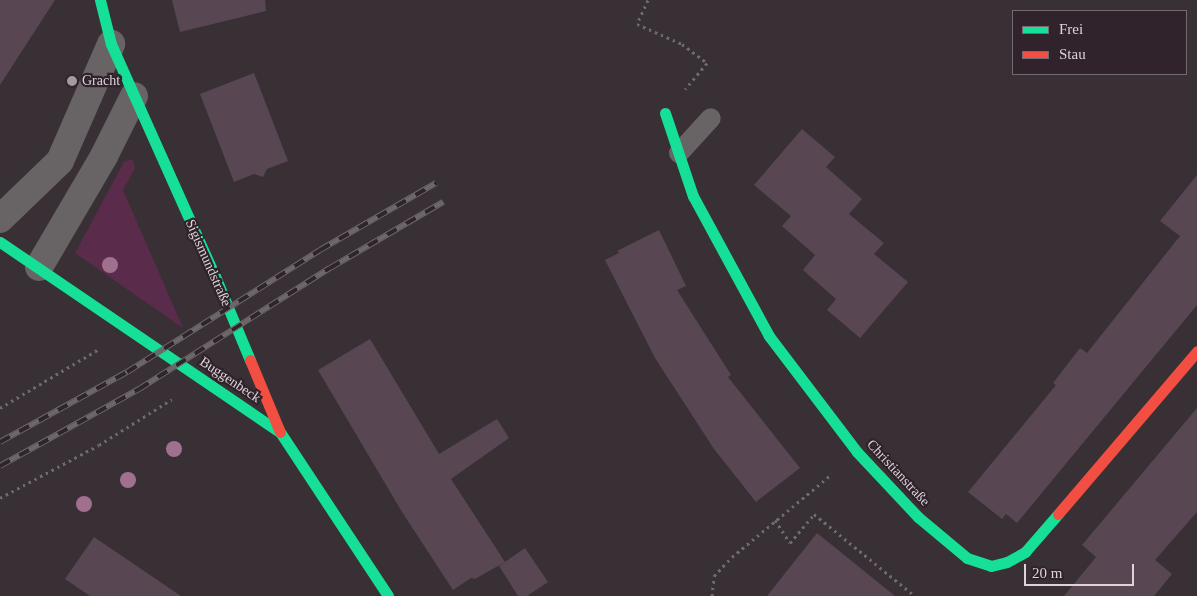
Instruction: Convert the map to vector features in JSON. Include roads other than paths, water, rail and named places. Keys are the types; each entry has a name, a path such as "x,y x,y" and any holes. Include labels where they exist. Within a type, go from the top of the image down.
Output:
{"street":[{"name":"Sigismundstraße","path":"100,0 111,44 215,276 280,432"},
{"path":"0,219 60,161 111,44"},
{"path":"39,267 104,156 134,96"},
{"name":"Christianstraße","path":"665,113 693,196 769,336 857,452 918,517 967,558 992,566 1007,562 1025,552 1197,351"},
{"name":"Buggenbeck","path":"0,242 280,432 388,596"}],"lane":[{"path":"678,153 711,118"}],"railway":[{"path":"0,442 127,372 320,250 436,183"},
{"path":"0,466 139,389 330,268 443,202"}],"place":[{"name":"Gracht","path":"72,81"}]}
